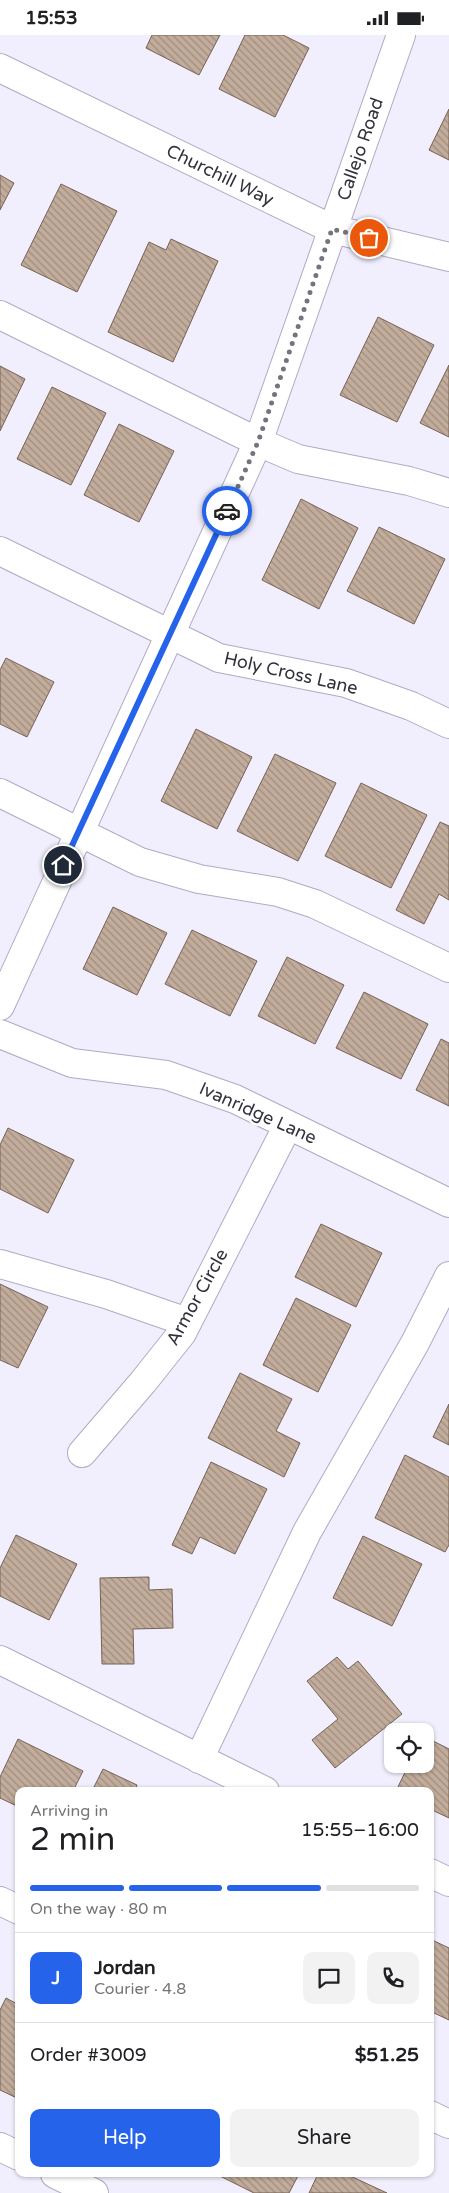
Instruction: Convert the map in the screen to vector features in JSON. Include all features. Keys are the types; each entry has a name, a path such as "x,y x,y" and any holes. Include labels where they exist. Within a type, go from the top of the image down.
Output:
{"street":[{"name":"Callejo Road","path":"0,1006 78,831 171,635 258,442 401,35"},
{"name":"Churchill Way","path":"0,68 332,229 449,257"},
{"path":"0,315 258,442 298,459 409,481 449,493"},
{"name":"Holy Cross Lane","path":"0,551 219,658 346,683 411,706 449,725"},
{"path":"0,793 140,862 199,879 278,892 315,904 449,968"},
{"name":"Ivanridge Lane","path":"0,1034 72,1063 166,1075 235,1099 449,1203"},
{"name":"Armor Circle","path":"82,1453 182,1333 288,1125"},
{"path":"0,1263 106,1294 187,1322"},
{"path":"199,1759 307,1532 415,1343 449,1276"},
{"path":"0,1660 257,1787"},
{"path":"434,1875 449,1882"},
{"path":"0,1901 15,1908"},
{"path":"434,2117 449,2124"},
{"path":"0,2147 15,2154"},
{"path":"61,2177 94,2193"}],"building":[{"path":"152,35 220,35 199,75 146,48"},
{"path":"245,35 283,35 309,48 275,117 219,89"},
{"path":"449,109 449,160 429,150"},
{"path":"0,175 14,183 0,210"},
{"path":"61,184 117,211 77,292 21,265"},
{"path":"171,239 218,261 173,362 108,332 149,242 166,250"},
{"path":"378,317 434,345 397,422 340,395"},
{"path":"449,365 449,437 420,423"},
{"path":"0,366 25,379 0,431"},
{"path":"52,387 106,413 71,485 17,459"},
{"path":"119,424 174,451 139,522 84,495"},
{"path":"301,499 358,528 319,609 262,580"},
{"path":"379,527 445,559 414,624 347,591"},
{"path":"6,658 54,682 27,737 0,724 0,670"},
{"path":"196,729 252,757 217,829 161,801"},
{"path":"275,754 336,783 298,861 237,831"},
{"path":"361,783 427,815 391,888 325,856"},
{"path":"440,822 449,826 449,900 439,894 424,924 396,910"},
{"path":"113,907 167,933 137,995 83,969"},
{"path":"192,930 257,961 230,1016 165,984"},
{"path":"287,957 344,985 315,1044 258,1016"},
{"path":"364,992 428,1024 401,1079 336,1048"},
{"path":"441,1039 449,1043 449,1106 416,1090"},
{"path":"8,1128 74,1160 48,1213 0,1189 0,1145"},
{"path":"321,1224 382,1253 356,1307 295,1277"},
{"path":"0,1284 48,1307 18,1368 0,1360"},
{"path":"296,1298 351,1325 318,1392 263,1365"},
{"path":"240,1373 292,1399 276,1431 300,1443 284,1477 208,1438"},
{"path":"449,1404 449,1445 433,1437"},
{"path":"405,1455 449,1477 449,1545 445,1552 375,1518"},
{"path":"211,1462 267,1489 235,1554 200,1537 192,1554 172,1545"},
{"path":"16,1535 77,1564 49,1620 0,1596 0,1568"},
{"path":"363,1536 422,1564 392,1626 333,1598"},
{"path":"149,1577 149,1590 172,1589 173,1628 133,1629 134,1664 102,1664 100,1578"},
{"path":"337,1657 348,1669 358,1661 402,1714 391,1723 384,1723 384,1729 335,1768 312,1740 338,1719 307,1681"},
{"path":"18,1739 83,1771 75,1787 15,1787 15,1805 0,1798 0,1777"},
{"path":"434,1742 449,1749 449,1818 434,1811 434,1787 398,1787 405,1773 434,1773"},
{"path":"103,1769 137,1785 136,1787 94,1787"},
{"path":"434,1941 449,1948 449,2020 434,2013"},
{"path":"6,1998 15,2003 15,2097 0,2090 0,2010"},
{"path":"222,2177 297,2177 289,2193 254,2193"},
{"path":"317,2177 352,2177 387,2193 309,2193"}],"way so far":[{"path":"227,511 258,442 332,229 369,238"}],"route":[{"path":"63,865 227,511"}]}
